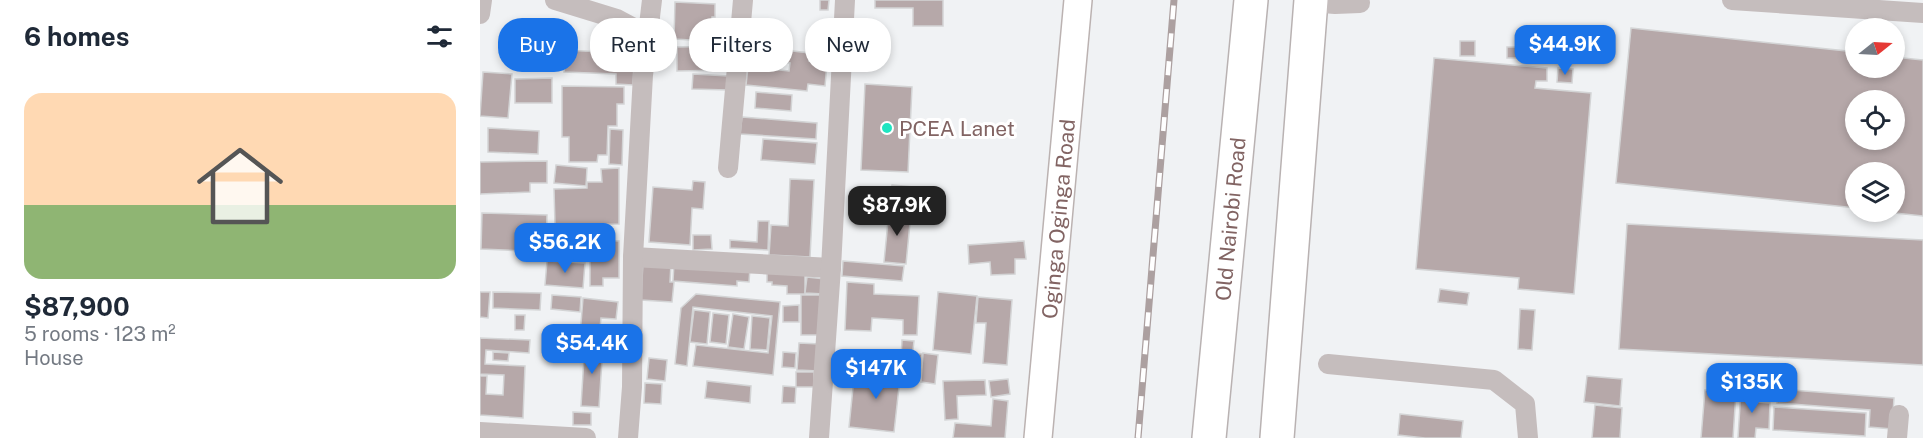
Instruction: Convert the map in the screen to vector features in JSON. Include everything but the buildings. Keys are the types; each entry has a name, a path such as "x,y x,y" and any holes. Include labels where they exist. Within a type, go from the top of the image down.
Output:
{"highway":[{"name":"Old Nairobi Road","path":"1207,435 1251,0"},
{"path":"1277,438 1311,1"}],"street":[{"path":"480,14 482,0"},
{"path":"555,0 614,18"},
{"path":"649,18 652,0"},
{"path":"728,168 742,0"},
{"path":"819,438 831,268 845,0"},
{"name":"Oginga Oginga Road","path":"1038,438 1078,0"},
{"path":"1732,0 1923,13"},
{"path":"1311,1 1335,4 1360,3"},
{"path":"628,438 632,387 633,257 645,72"},
{"path":"633,257 831,268"},
{"path":"1328,364 1494,380 1525,405 1528,438"},
{"path":"1897,438 1899,415"},
{"path":"480,432 586,438"}],"railway":[{"path":"1138,438 1174,0"}],"place":[{"name":"PCEA Lanet","path":"887,128"}]}
